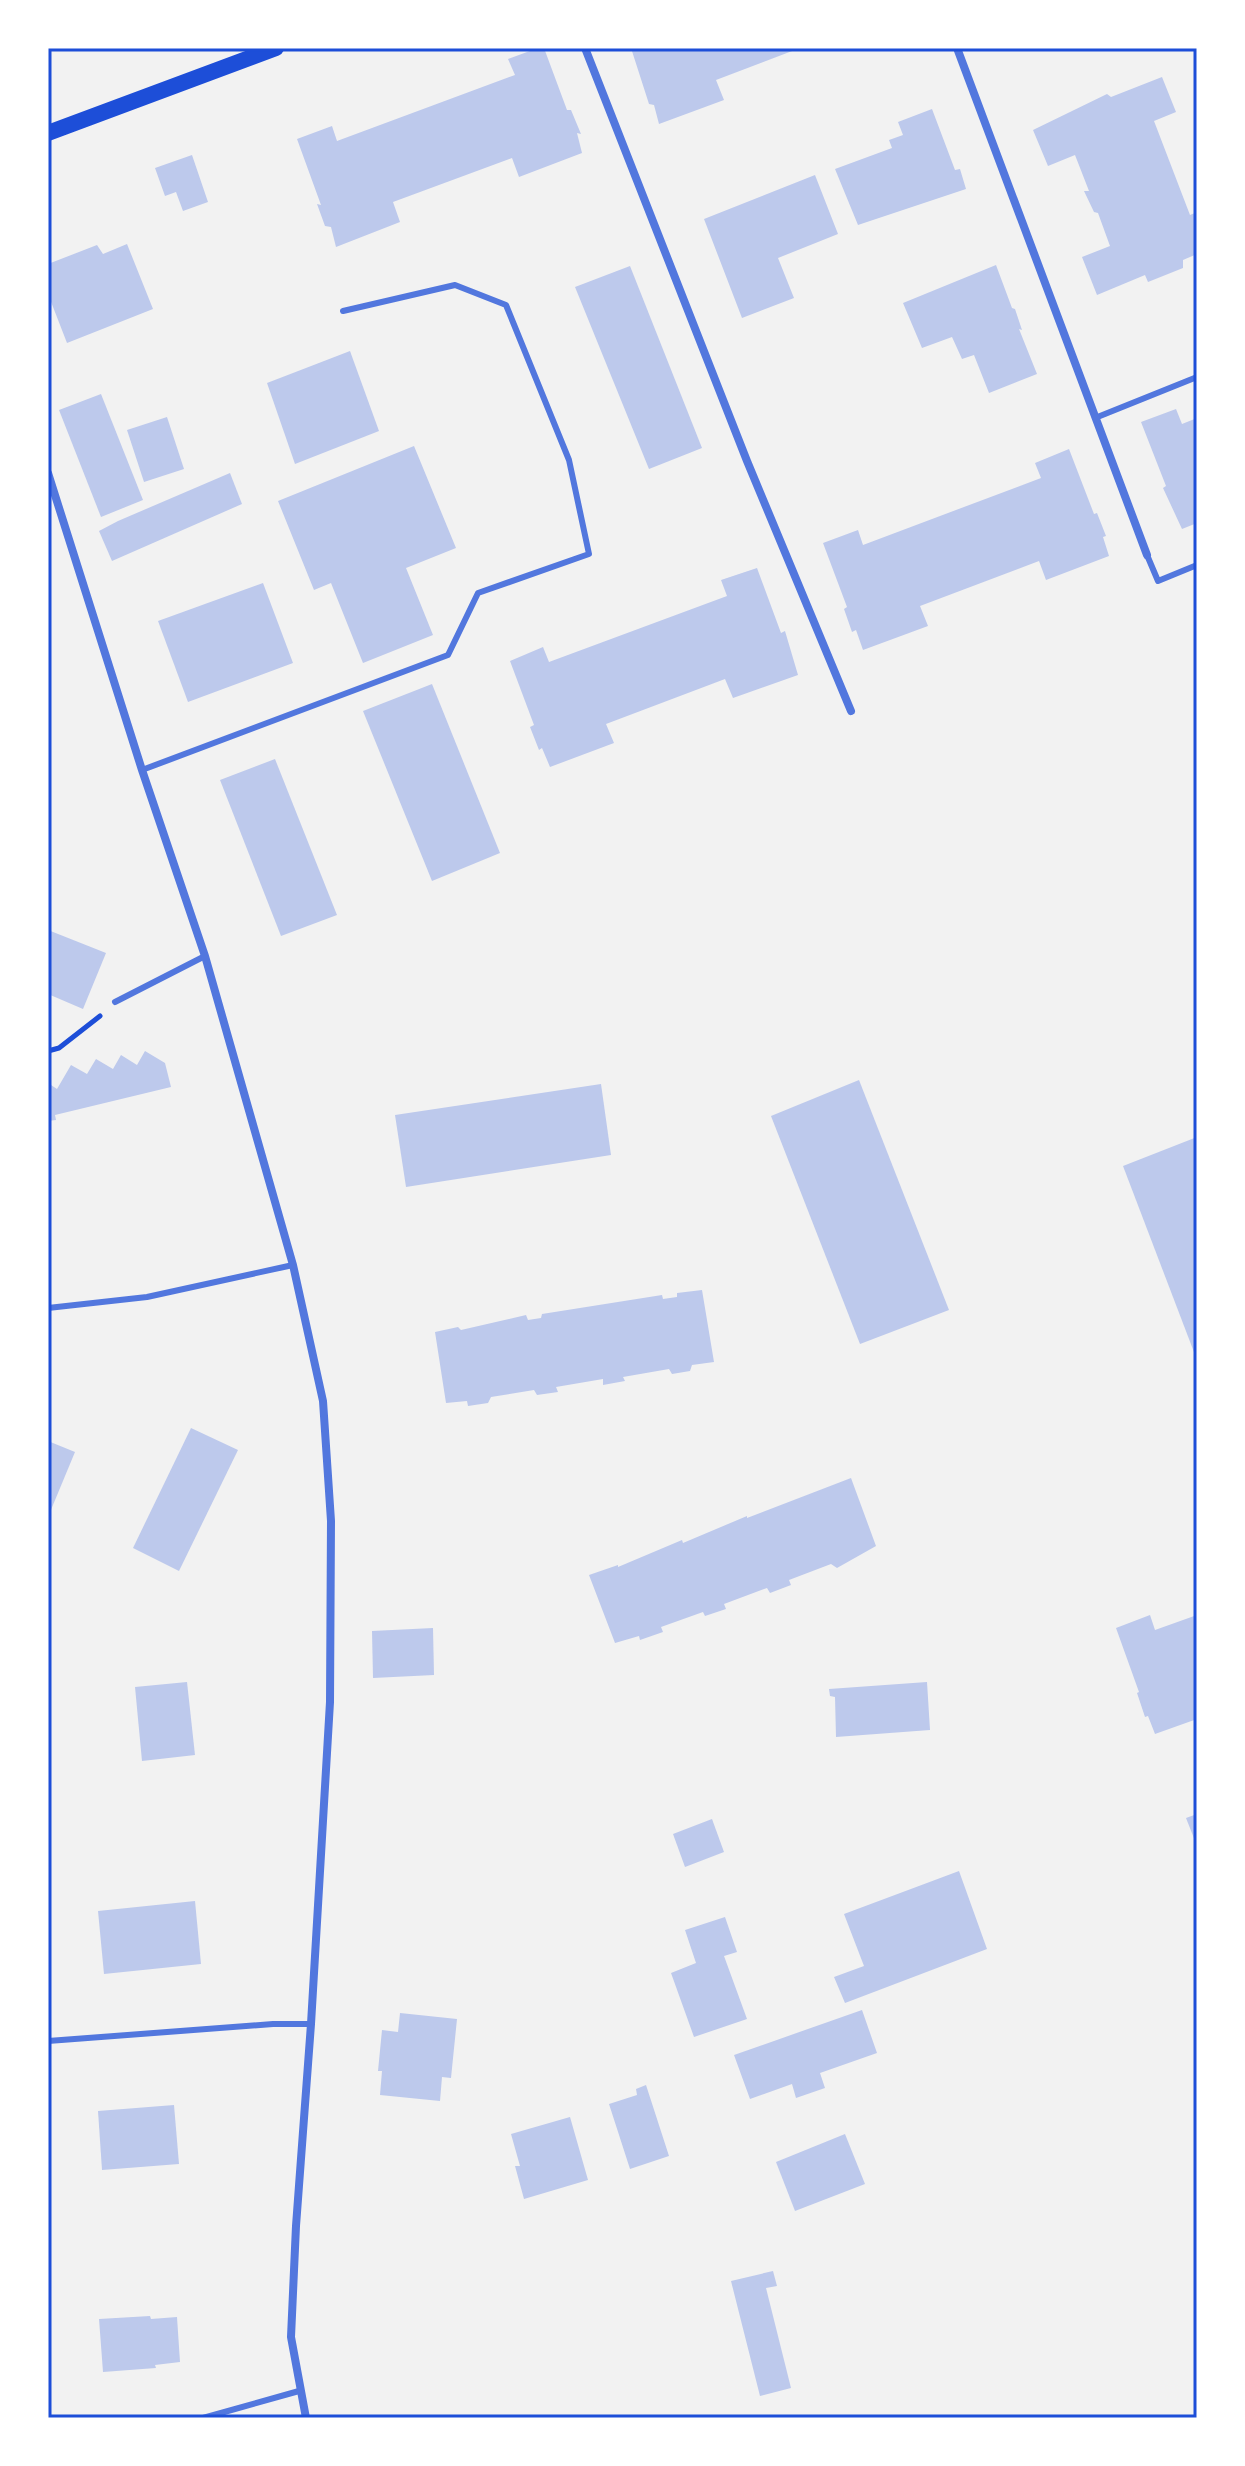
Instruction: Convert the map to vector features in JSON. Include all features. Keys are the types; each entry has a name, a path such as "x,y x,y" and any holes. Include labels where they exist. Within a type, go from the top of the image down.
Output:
{"main road":[{"path":"48,133 276,48"}],"street":[{"path":"585,48 747,461 851,711"},
{"path":"957,48 1147,555"},
{"path":"48,473 142,770 205,956 293,1265 323,1401 331,1521 330,1702 291,2337 306,2418"}],"lane":[{"path":"142,770 448,655 478,593 589,554 569,460 506,305 455,285 343,311"},
{"path":"1095,418 1197,377"},
{"path":"1147,555 1158,581 1197,565"},
{"path":"115,1002 205,956"},
{"path":"48,1308 147,1297 293,1265"},
{"path":"48,2041 273,2024 311,2024"},
{"path":"203,2418 299,2391"}],"path":[{"path":"48,1051 59,1048 115,1002"}],"building":[{"path":"544,48 567,110 571,110 581,134 577,133 582,153 519,177 512,158 393,202 400,222 336,247 331,227 325,226 317,204 321,205 297,139 332,126 337,141 515,75 508,59"},
{"path":"631,48 800,48 716,80 724,100 659,124 654,105 649,104"},
{"path":"1162,77 1176,112 1154,121 1190,215 1197,212 1197,254 1183,260 1183,268 1148,282 1145,275 1097,295 1082,257 1110,246 1098,213 1094,212 1084,191 1089,191 1075,155 1048,166 1033,130 1107,94 1111,97"},
{"path":"932,109 955,170 960,169 966,189 858,225 835,169 892,148 889,140 903,135 898,122"},
{"path":"192,155 208,202 183,211 176,192 165,196 155,168"},
{"path":"815,175 838,234 778,258 794,298 742,318 704,219"},
{"path":"127,244 153,309 67,343 48,294 48,264 97,245 103,254"},
{"path":"996,265 1037,374 989,393 974,355 962,359 952,337 922,348 903,303"},
{"path":"630,266 702,448 649,469 575,287"},
{"path":"350,351 379,431 295,464 267,383"},
{"path":"101,394 143,500 101,517 59,410"},
{"path":"1176,409 1182,424 1197,418 1197,523 1182,529 1163,488 1166,486 1141,422"},
{"path":"167,417 184,469 144,482 127,430"},
{"path":"414,446 456,548 406,568 433,635 363,663 331,583 314,590 278,501"},
{"path":"1069,449 1094,514 1097,513 1106,536 1103,537 1109,556 1046,580 1039,561 920,606 928,626 863,650 856,630 852,632 844,609 847,607 823,543 858,530 863,545 1041,478 1035,463"},
{"path":"230,473 242,504 112,561 99,531"},
{"path":"757,568 781,633 785,631 798,675 733,698 725,679 606,724 614,743 550,767 530,727 534,725 510,661 543,647 549,662 727,596 721,580"},
{"path":"263,583 293,663 188,702 158,621"},
{"path":"432,684 500,853 432,881 363,711"},
{"path":"275,759 337,915 281,936 220,780"},
{"path":"48,930 106,953 83,1009 48,994"},
{"path":"145,1051 165,1063 171,1087 55,1115 56,1120 48,1121 48,1083 57,1089 71,1065 87,1074 96,1059 113,1069 121,1055 137,1065"},
{"path":"859,1080 949,1310 860,1344 771,1116"},
{"path":"601,1084 611,1155 406,1187 395,1115"},
{"path":"1197,1137 1197,1360 1123,1166"},
{"path":"702,1290 714,1362 692,1365 690,1371 672,1374 669,1369 623,1377 625,1381 603,1385 603,1379 556,1387 558,1392 537,1395 534,1390 491,1397 488,1403 468,1406 467,1401 446,1403 435,1332 458,1327 461,1330 526,1315 528,1320 541,1318 542,1314 662,1295 663,1299 677,1297 677,1293"},
{"path":"191,1428 238,1450 179,1571 133,1548"},
{"path":"48,1441 75,1452 48,1517"},
{"path":"851,1478 876,1546 837,1568 831,1564 789,1580 791,1585 770,1593 767,1588 724,1604 726,1609 705,1616 703,1612 661,1627 663,1632 640,1640 639,1636 615,1643 589,1575 618,1567 682,1540 683,1543"},
{"path":"1150,1615 1155,1630 1197,1615 1197,1719 1155,1734 1148,1716 1145,1717 1116,1628"},
{"path":"433,1628 434,1675 373,1678 372,1631"},
{"path":"187,1682 195,1755 142,1761 135,1687"},
{"path":"927,1682 930,1730 836,1737 835,1697 830,1696 829,1689"},
{"path":"1197,1814 1197,1846 1186,1818"},
{"path":"712,1819 724,1852 685,1867 673,1834"},
{"path":"959,1871 987,1949 845,2003 834,1977 864,1966 844,1914"},
{"path":"195,1901 201,1964 104,1974 98,1911"},
{"path":"725,1917 737,1952 724,1956 747,2019 694,2037 671,1973 696,1963 685,1930"},
{"path":"862,2010 877,2053 820,2073 825,2088 796,2098 792,2084 750,2099 734,2055"},
{"path":"400,2013 457,2019 451,2078 442,2077 440,2101 380,2095 382,2071 378,2071 382,2030 398,2032"},
{"path":"646,2085 669,2156 630,2169 609,2104 637,2095 636,2089"},
{"path":"174,2105 179,2164 102,2170 98,2111"},
{"path":"570,2117 588,2180 524,2199 515,2166 520,2166 511,2134"},
{"path":"845,2134 865,2184 795,2211 776,2162"},
{"path":"773,2271 777,2286 766,2288 791,2388 760,2396 731,2281"},
{"path":"150,2316 151,2319 177,2317 180,2362 155,2365 156,2368 103,2372 99,2319"}]}
